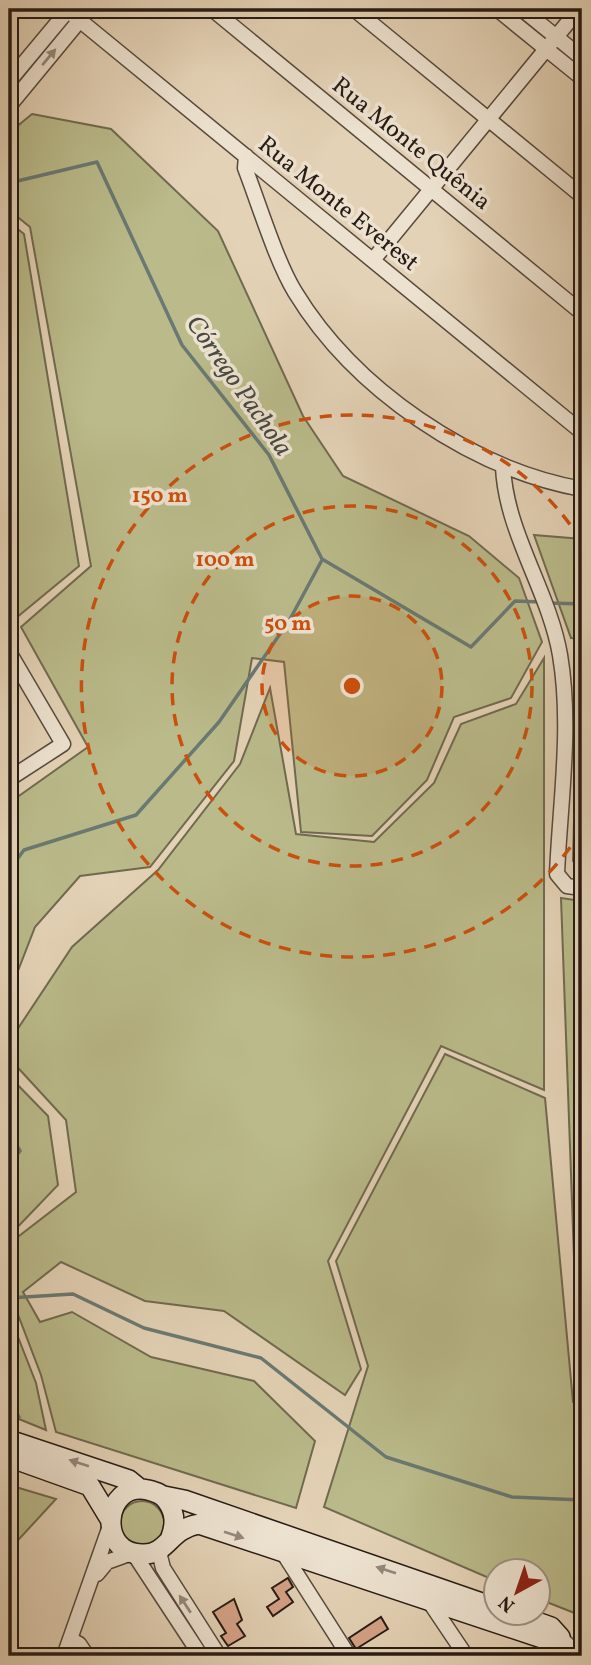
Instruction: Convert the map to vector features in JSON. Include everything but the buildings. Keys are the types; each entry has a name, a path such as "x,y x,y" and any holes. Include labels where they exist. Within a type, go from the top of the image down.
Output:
{"street":[{"path":"9,81 68,9"},
{"name":"Rua Monte Everest","path":"68,9 84,14 246,156 582,432"},
{"name":"Rua Monte Quênia","path":"212,9 582,313"},
{"path":"354,9 582,196"},
{"path":"497,9 582,78"},
{"path":"522,9 582,58"},
{"path":"373,260 579,9"},
{"path":"9,106 84,14"},
{"path":"246,156 245,168 294,291 326,333 365,375 410,413 456,443 503,467 551,484 582,489"},
{"path":"503,467 504,496 536,575 560,654 564,715 557,874 567,886 582,888"},
{"path":"9,779 63,744 11,659"},
{"path":"9,1440 129,1480 140,1489 184,1500 266,1531 482,1603"},
{"path":"9,1457 90,1486 110,1523 116,1541 133,1553 201,1656"},
{"path":"64,1656 92,1584 120,1498 140,1489"},
{"path":"164,1496 175,1519 160,1556 163,1568 219,1656"},
{"path":"92,1584 107,1562 133,1553 149,1554 167,1542 183,1526 199,1524 582,1651"},
{"path":"266,1531 283,1552 349,1656"},
{"path":"419,1581 428,1601 466,1656"},
{"path":"548,1626 551,1627 555,1644"},
{"path":"70,1639 79,1644 87,1656"}],"green space":[{"path":"32,114 111,129 218,231 303,416 343,476 469,536 519,578 542,642 511,698 454,717 427,780 372,836 301,832 284,662 252,658 234,761 150,867 80,876 35,927 9,994 9,803 88,747 21,627 91,566 30,227 9,210 9,133"},
{"path":"9,222 24,234 79,566 16,618 9,607"},
{"path":"534,535 582,539 582,639 571,638"},
{"path":"544,658 544,1090 441,1046 328,1261 361,1369 345,1395 224,1311 145,1301 61,1262 23,1292 40,1322 72,1312 151,1357 254,1381 315,1441 296,1508 56,1432 41,1375 9,1291 10,1243 76,1192 66,1120 9,1058 9,1042 72,947 158,870 240,764 270,688 296,834 374,842 434,783 461,724 516,704"},
{"path":"578,664 582,665 582,863 573,861"},
{"path":"561,898 582,901 582,1396 579,1396"},
{"path":"445,1054 545,1098 573,1402 582,1405 582,1616 552,1604 552,1556 482,1556 482,1575 324,1507 368,1366 336,1261"},
{"path":"9,1076 48,1116 58,1185 9,1236"},
{"path":"9,1314 36,1383 46,1430 9,1415"},
{"path":"9,1485 56,1499 9,1550"},
{"path":"142,1501 157,1508 164,1523 157,1538 142,1545 127,1538 120,1523 127,1508"}],"waterway":[{"name":"Córrego Pachola","path":"9,183 97,162 182,345 269,455 322,559"},
{"path":"322,559 471,647 515,601 542,602"},
{"name":"Córrego Pachola","path":"9,870 24,850 136,815 219,722 289,621 322,560"},
{"path":"550,603 582,604"},
{"name":"Córrego Pachola","path":"9,1133 20,1151 9,1165"},
{"path":"9,1298 73,1294 144,1328 261,1358 386,1457 512,1497 582,1500"},
{"path":"9,1399 19,1417"}]}
